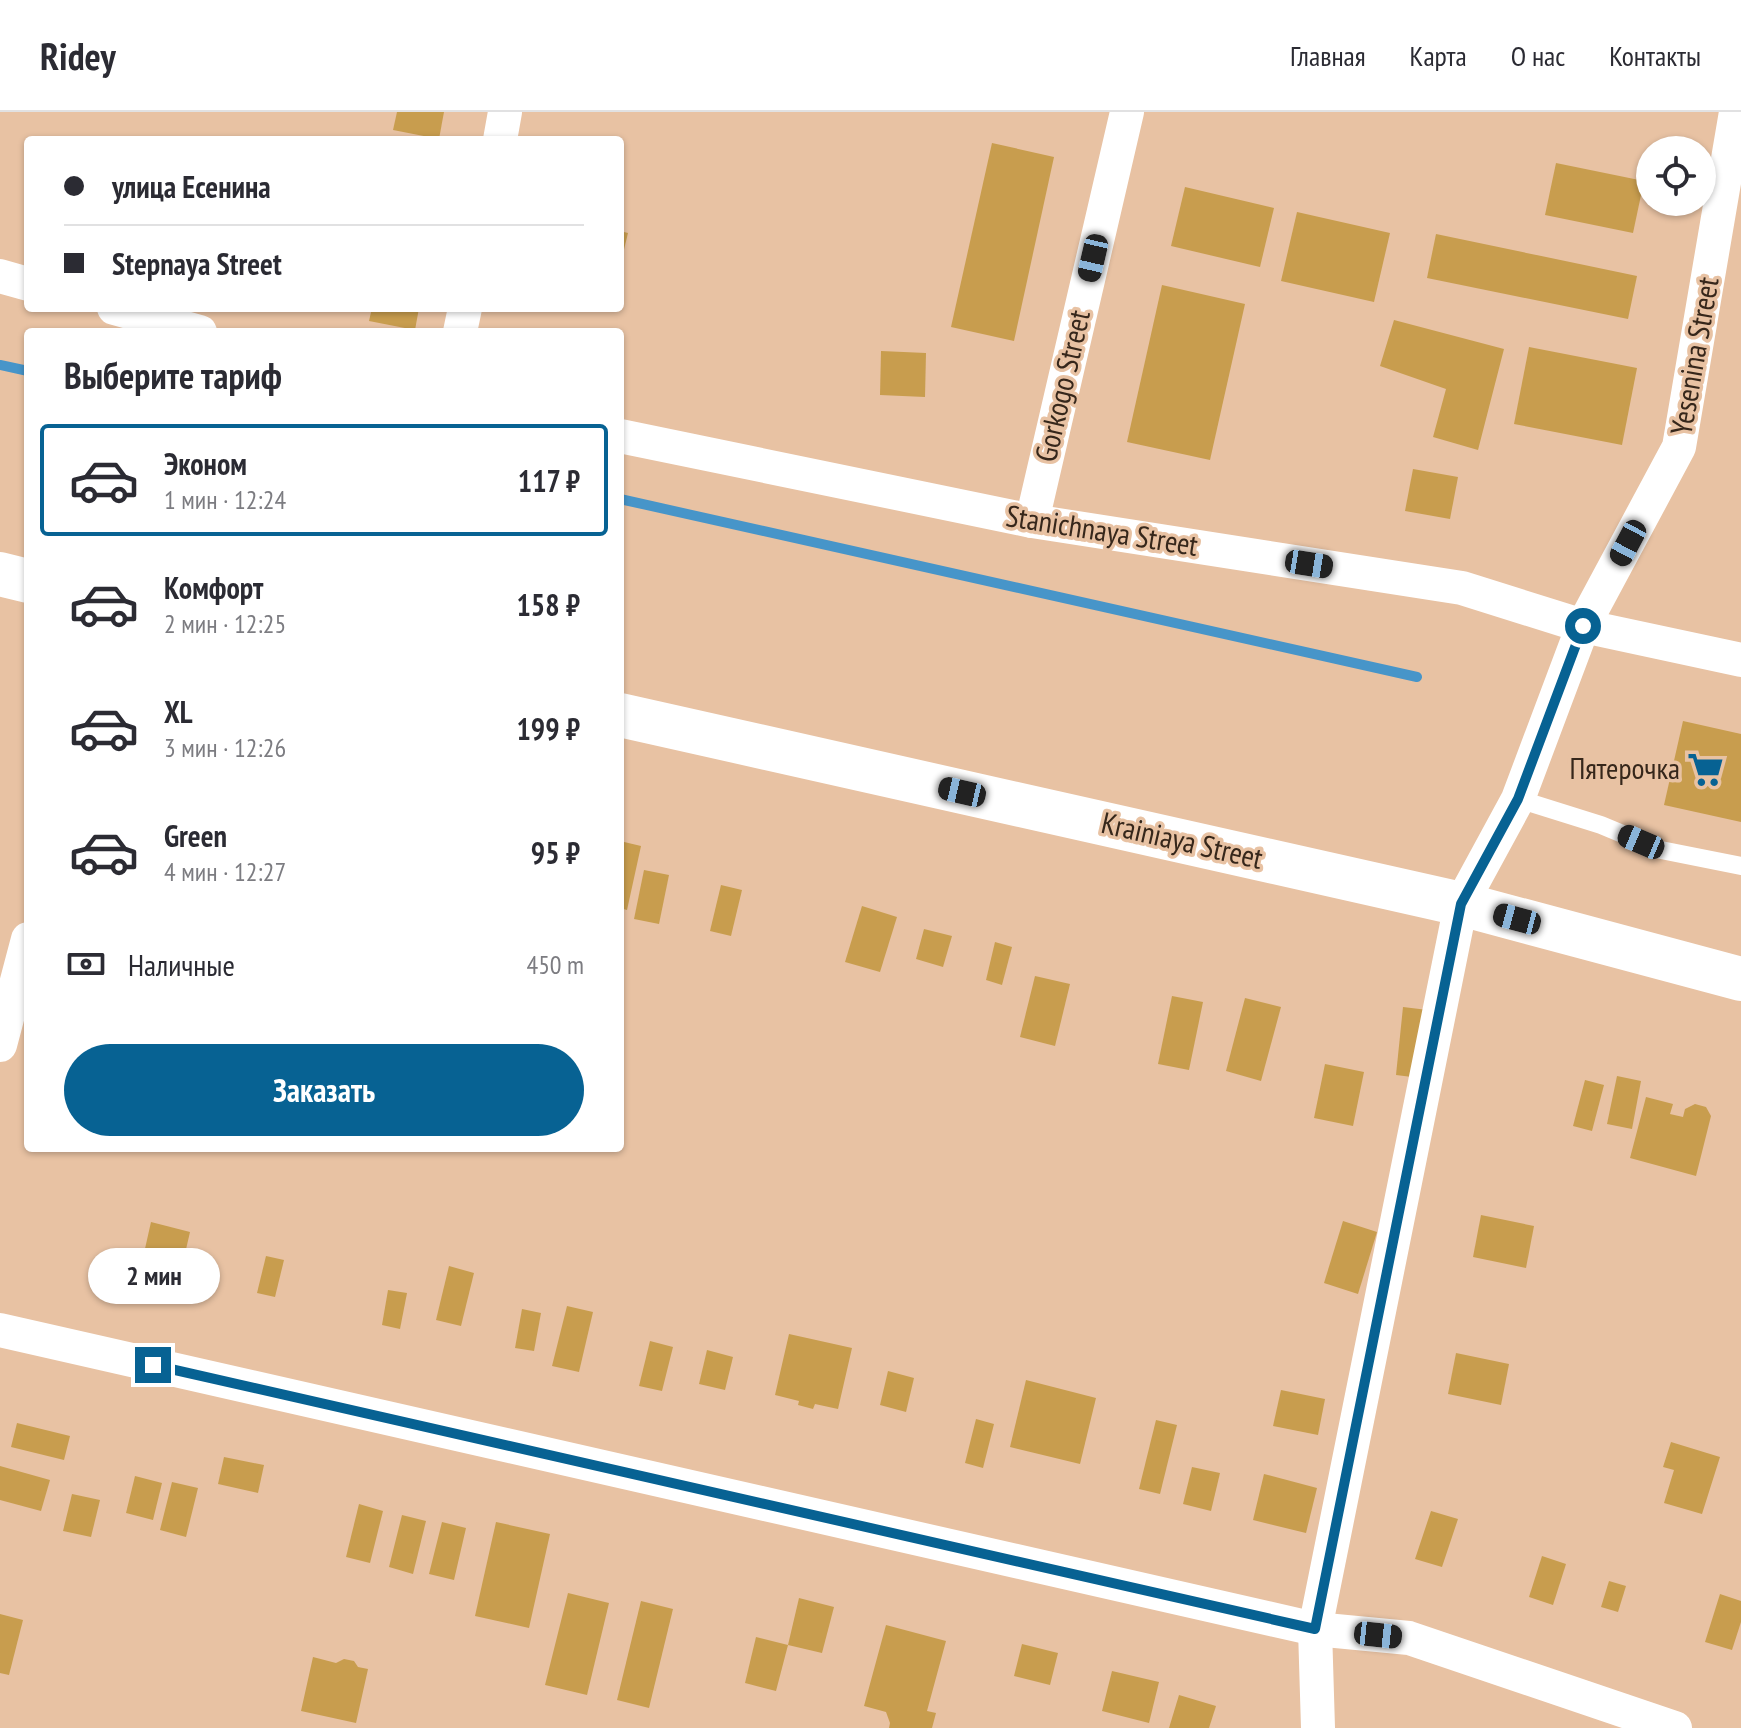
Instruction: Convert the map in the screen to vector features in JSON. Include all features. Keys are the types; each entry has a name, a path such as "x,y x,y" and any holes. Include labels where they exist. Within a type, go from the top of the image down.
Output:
{"main road":[{"path":"0,574 24,580"},
{"name":"Krainiaya Street","path":"624,716 1461,904 1741,979"}],"street":[{"path":"501,136 505,112"},
{"name":"Gorkogo Street","path":"1032,521 1127,112"},
{"name":"Yesenina Street","path":"1318,1728 1315,1629 1461,904 1518,799 1583,626 1679,447 1736,112"},
{"path":"0,276 24,283"},
{"path":"128,312 186,328"},
{"name":"Stanichnaya Street","path":"624,437 1032,521 1462,588 1583,626 1741,660"},
{"path":"0,1045 24,954"},
{"path":"0,1330 1315,1629 1409,1638 1675,1728"}],"lane":[{"path":"1518,799 1601,825 1661,850 1741,866"}],"building":[{"path":"397,112 444,112 440,136 393,130"},
{"path":"992,143 1054,157 1014,341 951,327"},
{"path":"1556,163 1636,179 1637,216 1633,233 1545,215"},
{"path":"1185,187 1274,208 1260,267 1171,246"},
{"path":"1297,212 1390,233 1374,302 1281,281"},
{"path":"1436,234 1637,276 1628,319 1427,278"},
{"path":"1162,285 1245,304 1210,460 1127,442"},
{"path":"371,312 418,312 415,328 369,321"},
{"path":"1394,320 1504,349 1478,450 1433,437 1446,389 1380,366"},
{"path":"1529,347 1637,368 1622,445 1514,424"},
{"path":"881,351 926,353 925,397 880,395"},
{"path":"1413,469 1458,477 1450,519 1405,511"},
{"name":"Пятерочка","path":"1683,721 1741,734 1741,822 1664,805"},
{"path":"624,842 641,846 627,910 624,909"},
{"path":"644,870 669,875 659,924 634,919"},
{"path":"721,885 742,890 731,936 710,931"},
{"path":"862,906 897,917 880,972 845,962"},
{"path":"924,929 952,936 943,967 916,959"},
{"path":"995,942 1012,947 1002,985 986,980"},
{"path":"1035,976 1070,984 1055,1046 1020,1037"},
{"path":"1172,996 1203,1002 1189,1070 1158,1064"},
{"path":"1245,998 1281,1007 1261,1081 1226,1071"},
{"path":"1403,1007 1436,1011 1428,1079 1396,1075"},
{"path":"1325,1064 1364,1072 1353,1126 1314,1118"},
{"path":"1617,1076 1641,1081 1632,1129 1607,1124"},
{"path":"1585,1080 1604,1085 1592,1131 1573,1126"},
{"path":"1646,1097 1673,1104 1670,1114 1683,1117 1685,1109 1695,1104 1706,1107 1711,1116 1696,1176 1630,1158"},
{"path":"1481,1215 1534,1226 1526,1268 1473,1257"},
{"path":"1343,1221 1377,1232 1358,1294 1324,1283"},
{"path":"151,1222 190,1232 181,1271 142,1262"},
{"path":"266,1256 284,1260 275,1297 257,1293"},
{"path":"449,1266 474,1273 461,1326 436,1320"},
{"path":"388,1290 407,1293 400,1329 382,1325"},
{"path":"567,1306 593,1312 579,1372 552,1366"},
{"path":"522,1309 541,1313 534,1351 515,1348"},
{"path":"789,1334 852,1348 838,1409 815,1404 813,1409 798,1405 799,1401 775,1395"},
{"path":"650,1341 673,1347 662,1391 639,1386"},
{"path":"707,1350 733,1357 725,1390 699,1384"},
{"path":"1456,1353 1509,1364 1501,1405 1448,1394"},
{"path":"888,1371 914,1378 906,1412 880,1405"},
{"path":"1026,1380 1096,1398 1080,1464 1010,1447"},
{"path":"1281,1390 1325,1399 1318,1435 1273,1426"},
{"path":"976,1419 994,1424 983,1468 965,1463"},
{"path":"1156,1420 1177,1425 1160,1494 1139,1489"},
{"path":"17,1423 70,1436 64,1460 11,1447"},
{"path":"1671,1442 1720,1457 1702,1514 1664,1503 1674,1470 1663,1467"},
{"path":"224,1457 264,1465 258,1493 218,1484"},
{"path":"0,1466 50,1480 41,1511 0,1500"},
{"path":"1192,1467 1220,1473 1211,1511 1183,1504"},
{"path":"1264,1474 1317,1488 1306,1533 1253,1520"},
{"path":"135,1476 162,1483 153,1520 126,1513"},
{"path":"172,1482 198,1488 186,1537 160,1530"},
{"path":"72,1494 100,1500 91,1537 63,1531"},
{"path":"359,1504 383,1511 370,1563 346,1557"},
{"path":"1431,1511 1458,1519 1442,1567 1415,1559"},
{"path":"402,1515 426,1521 413,1574 389,1567"},
{"path":"442,1522 466,1528 454,1580 429,1574"},
{"path":"496,1522 550,1534 529,1628 475,1616"},
{"path":"1542,1556 1566,1564 1553,1605 1529,1597"},
{"path":"1609,1581 1626,1586 1618,1612 1601,1607"},
{"path":"568,1593 609,1603 587,1695 545,1685"},
{"path":"1720,1594 1741,1601 1741,1622 1732,1650 1705,1642"},
{"path":"799,1598 834,1607 822,1653 788,1645"},
{"path":"641,1601 673,1609 649,1708 617,1700"},
{"path":"0,1614 23,1620 9,1675 0,1673"},
{"path":"886,1625 946,1641 927,1711 936,1713 932,1728 889,1728 886,1712 864,1706"},
{"path":"756,1637 788,1645 776,1691 745,1683"},
{"path":"1022,1644 1058,1653 1050,1685 1014,1676"},
{"path":"313,1657 336,1663 344,1659 354,1661 358,1667 368,1669 356,1723 301,1711"},
{"path":"1112,1671 1159,1682 1149,1723 1102,1711"},
{"path":"1179,1695 1216,1706 1209,1728 1169,1728"}],"waterway":[{"path":"0,365 24,370"},
{"path":"624,500 1417,677"}],"place":[{"name":"Пятерочка","path":"1706,769"}],"route":[{"path":"153,1365 1315,1629 1461,904 1518,799 1583,626"}]}
